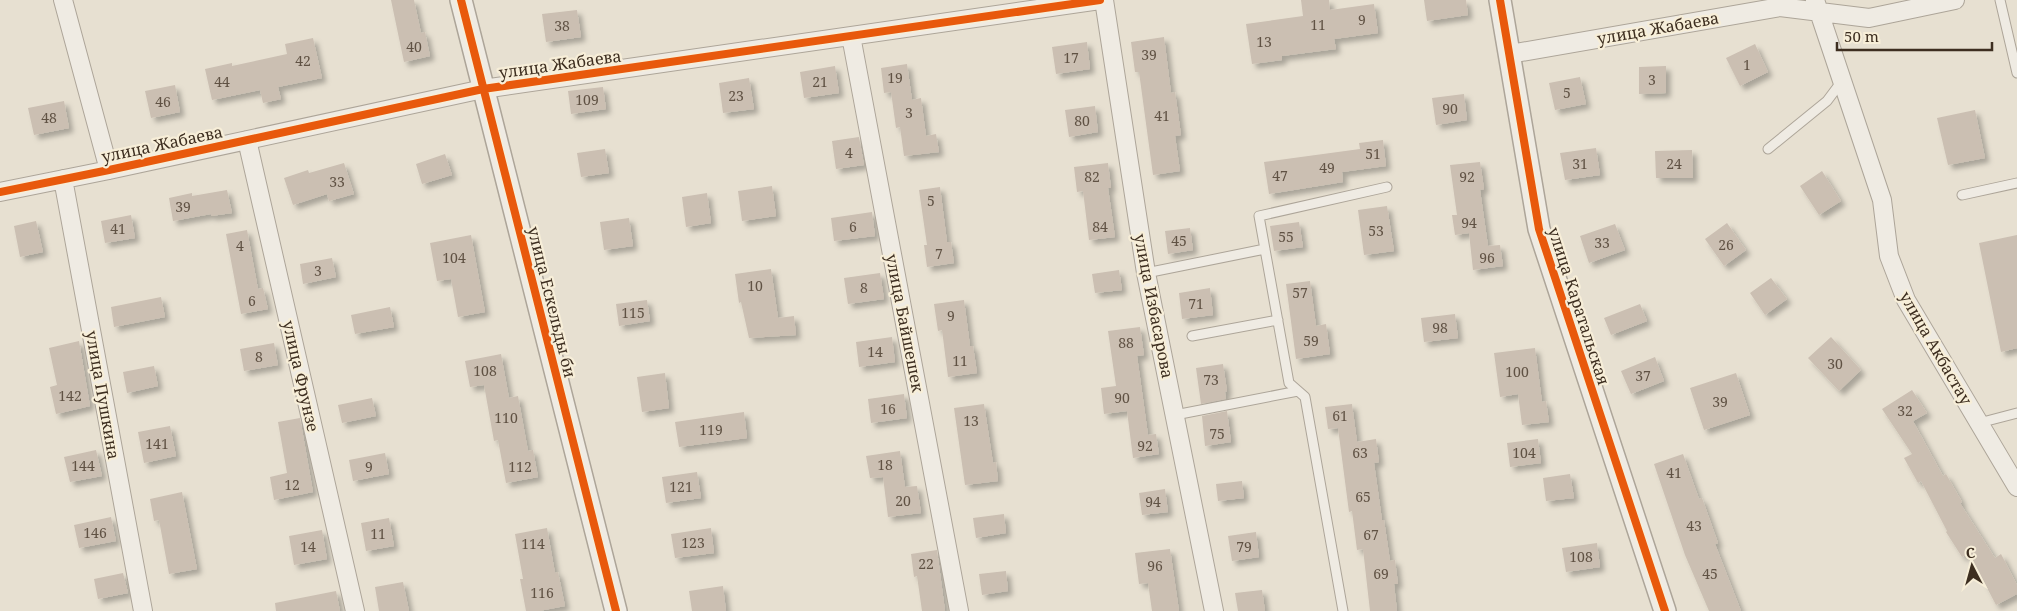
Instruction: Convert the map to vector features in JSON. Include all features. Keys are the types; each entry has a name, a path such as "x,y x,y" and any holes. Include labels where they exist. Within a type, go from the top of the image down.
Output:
{"street":[{"path":"63,0 109,170"},
{"name":"улица Ескельды би","path":"460,0 616,611"},
{"name":"улица Жабаева","path":"0,192 483,89 1100,0"},
{"name":"улица Избасарова","path":"1104,0 1146,273 1214,611"},
{"name":"улица Каратальская","path":"1500,0 1539,229 1665,611"},
{"name":"улица Жабаева","path":"1510,54 1780,7 1817,6 1869,18 1955,0"},
{"name":"улица Акбастау","path":"1817,6 1882,200 1889,256 1906,300 2017,487"},
{"name":"улица Байшешек","path":"851,36 959,611"},
{"name":"улица Фрунзе","path":"247,140 355,611"},
{"name":"улица Пушкина","path":"63,179 143,611"}],"lane":[{"path":"2000,0 2017,73"},
{"path":"1768,149 1827,100 1842,81"},
{"path":"1962,196 2017,183"},
{"path":"1343,611 1305,397 1289,383 1259,216 1388,187"},
{"path":"1146,273 1265,249"},
{"path":"1192,336 1278,320"},
{"path":"1175,415 1298,391"},
{"path":"1979,423 2017,413"}],"building":[{"path":"391,0 414,0 421,33 425,32 430,56 404,62"},
{"path":"1301,0 1329,0 1330,10 1374,4 1378,33 1334,39 1336,49 1282,56 1282,60 1252,64 1246,24 1303,16"},
{"path":"1424,0 1466,0 1468,15 1427,21"},
{"path":"577,10 581,37 546,42 542,14"},
{"path":"1164,37 1171,93 1175,92 1181,135 1175,136 1180,171 1153,175 1139,72 1135,72 1131,42"},
{"path":"313,38 322,78 278,87 281,99 263,103 260,90 212,100 205,69 232,63 232,66 287,54 285,44"},
{"path":"1087,42 1090,69 1056,74 1052,47"},
{"path":"1755,44 1768,72 1740,86 1726,58"},
{"path":"907,64 912,100 921,98 926,136 936,134 939,152 904,156 900,127 896,128 891,92 884,93 881,68"},
{"path":"835,66 839,93 804,98 800,72"},
{"path":"1666,66 1666,93 1639,94 1639,67"},
{"path":"1580,77 1586,104 1555,110 1549,83"},
{"path":"749,78 754,109 723,113 719,83"},
{"path":"175,85 180,112 151,118 145,91"},
{"path":"603,87 606,109 571,114 568,91"},
{"path":"1464,94 1467,120 1436,125 1432,98"},
{"path":"64,101 69,128 34,135 28,108"},
{"path":"1095,106 1098,132 1069,137 1065,110"},
{"path":"1975,110 1985,158 1948,165 1937,118"},
{"path":"859,137 864,165 836,169 832,141"},
{"path":"1383,140 1386,166 1342,172 1343,182 1269,194 1264,162 1360,149 1359,143"},
{"path":"1596,148 1600,175 1565,180 1560,153"},
{"path":"605,149 609,173 581,177 577,153"},
{"path":"1692,150 1693,178 1656,178 1655,151"},
{"path":"445,154 452,175 422,184 416,164"},
{"path":"1480,162 1484,189 1480,190 1488,246 1500,245 1503,266 1473,270 1469,233 1455,235 1452,215 1457,215 1450,165"},
{"path":"344,163 354,194 329,201 327,194 293,205 284,178 308,170 309,173"},
{"path":"1108,163 1111,188 1108,188 1115,237 1089,240 1083,191 1077,192 1074,167"},
{"path":"1822,171 1841,201 1819,215 1800,186"},
{"path":"772,186 776,216 742,221 738,191"},
{"path":"940,187 947,242 951,242 954,263 927,267 924,245 927,245 919,190"},
{"path":"227,190 232,213 211,216 211,214 173,221 169,198 192,193 192,196"},
{"path":"707,193 711,223 686,227 682,197"},
{"path":"1387,206 1394,251 1364,255 1358,210"},
{"path":"872,212 875,236 834,241 831,218"},
{"path":"131,215 135,238 105,243 101,221"},
{"path":"629,218 633,246 604,250 600,222"},
{"path":"36,221 43,252 20,257 14,226"},
{"path":"1299,222 1303,247 1274,251 1270,226"},
{"path":"1727,223 1746,250 1724,266 1705,239"},
{"path":"1615,224 1625,250 1589,263 1580,236"},
{"path":"1190,228 1193,250 1168,254 1165,231"},
{"path":"247,230 258,289 263,288 268,309 241,314 226,234"},
{"path":"471,235 485,312 458,317 451,279 437,281 430,243"},
{"path":"2017,235 2017,348 2001,352 1979,243"},
{"path":"332,258 336,277 303,284 300,264"},
{"path":"771,269 778,318 794,316 796,335 749,338 741,302 739,303 735,274"},
{"path":"1119,270 1122,290 1095,293 1092,274"},
{"path":"880,273 884,299 848,304 844,278"},
{"path":"1771,278 1787,299 1765,315 1750,293"},
{"path":"1310,281 1316,326 1326,324 1330,354 1296,359 1286,284"},
{"path":"1210,288 1213,315 1182,319 1179,293"},
{"path":"161,297 165,317 114,327 111,307"},
{"path":"647,300 650,321 619,326 616,304"},
{"path":"964,300 970,346 973,346 977,373 948,377 942,330 938,331 934,304"},
{"path":"1640,304 1647,321 1611,335 1604,318"},
{"path":"390,307 394,327 355,334 351,315"},
{"path":"1455,314 1458,338 1424,342 1421,318"},
{"path":"1140,327 1144,355 1137,356 1148,435 1156,434 1159,454 1133,458 1127,411 1104,414 1101,388 1116,386 1108,331"},
{"path":"892,337 895,362 859,367 856,342"},
{"path":"1831,337 1861,370 1839,391 1808,358"},
{"path":"79,341 90,406 56,414 50,387 57,385 49,348"},
{"path":"274,343 278,365 244,371 240,349"},
{"path":"1535,348 1542,402 1546,401 1549,422 1522,425 1518,394 1500,397 1494,353"},
{"path":"501,354 509,398 518,396 528,451 533,450 538,477 506,483 498,440 494,441 484,385 470,387 465,361"},
{"path":"1655,357 1664,381 1631,394 1621,371"},
{"path":"1223,364 1227,391 1225,392 1226,399 1201,404 1196,368"},
{"path":"154,366 158,386 127,393 123,372"},
{"path":"665,373 669,408 642,412 637,377"},
{"path":"1736,373 1750,415 1704,430 1690,388"},
{"path":"1912,390 1927,413 1913,421 1943,476 1946,474 1962,502 1960,503 1995,558 2001,554 2017,585 2017,594 1996,605 1969,553 1962,557 1946,532 1921,481 1918,483 1904,458 1912,454 1882,409"},
{"path":"904,394 907,418 871,423 868,399"},
{"path":"372,398 376,416 342,423 338,405"},
{"path":"984,404 993,463 996,462 998,481 965,485 954,408"},
{"path":"1352,404 1357,442 1376,439 1379,462 1374,463 1390,561 1395,560 1398,584 1394,584 1397,611 1370,611 1363,549 1357,550 1352,511 1349,512 1338,428 1328,429 1325,407"},
{"path":"1227,411 1231,442 1205,446 1202,416"},
{"path":"744,412 747,438 679,447 675,422"},
{"path":"300,418 313,492 274,500 270,477 287,473 278,422"},
{"path":"170,426 176,456 144,463 138,432"},
{"path":"1538,439 1541,463 1510,467 1507,443"},
{"path":"96,450 102,476 70,482 64,457"},
{"path":"900,451 905,487 917,486 921,513 888,517 883,477 870,478 866,456"},
{"path":"385,453 389,474 353,481 349,460"},
{"path":"1683,454 1699,499 1702,498 1718,543 1715,544 1741,611 1709,611 1685,555 1654,464"},
{"path":"697,472 701,498 666,503 662,477"},
{"path":"1570,474 1574,498 1546,501 1543,478"},
{"path":"1242,481 1244,498 1218,501 1216,484"},
{"path":"1165,489 1168,512 1142,515 1139,493"},
{"path":"182,492 197,569 169,574 159,520 154,521 150,499"},
{"path":"1004,514 1006,533 976,538 973,518"},
{"path":"111,517 116,541 79,548 74,525"},
{"path":"389,518 394,546 366,551 361,523"},
{"path":"547,528 555,573 558,572 565,606 539,611 526,611 520,579 523,579 515,534"},
{"path":"711,528 714,553 675,558 671,534"},
{"path":"322,530 327,559 294,565 289,536"},
{"path":"1256,532 1259,557 1232,561 1228,536"},
{"path":"1597,543 1600,567 1566,572 1562,548"},
{"path":"1170,549 1179,611 1152,611 1148,583 1139,584 1135,553"},
{"path":"937,550 945,611 922,611 917,576 914,577 911,554"},
{"path":"1006,571 1008,591 982,595 979,574"},
{"path":"123,573 128,593 98,599 94,579"},
{"path":"403,582 409,611 379,611 375,587"},
{"path":"723,586 726,611 692,611 689,591"},
{"path":"1262,590 1265,611 1238,611 1235,593"},
{"path":"336,591 340,611 276,611 275,603"}],"cycle path":[{"path":"461,0 616,611"},
{"path":"0,192 483,89 1100,0"},
{"path":"1500,0 1539,229 1665,611"}]}
